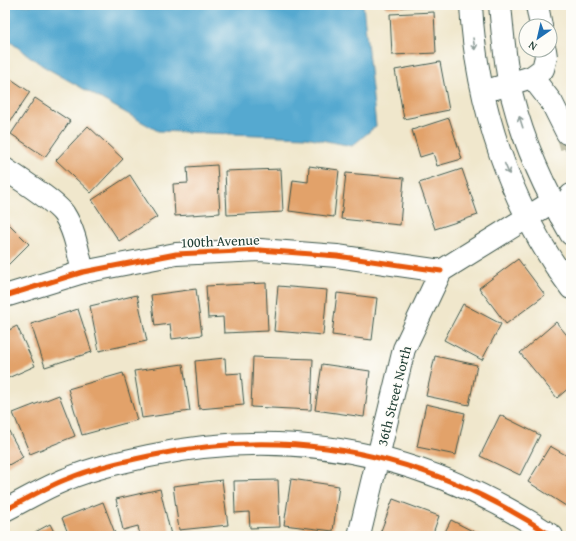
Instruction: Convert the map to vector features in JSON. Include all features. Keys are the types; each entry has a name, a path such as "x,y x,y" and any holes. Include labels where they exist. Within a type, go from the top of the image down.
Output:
{"street":[{"path":"471,5 473,41 483,92 504,163 527,216 550,260 571,288"},
{"path":"500,5 504,49 512,96 530,151 561,204 571,234"},
{"path":"537,5 539,18"},
{"path":"483,92 532,77 543,69 546,58"},
{"path":"532,77 552,103 567,133"},
{"path":"5,170 33,188 64,212 75,237 83,272"},
{"path":"441,271 527,216 561,204"},
{"name":"100th Avenue","path":"5,296 83,272 176,254 260,250 337,256 441,271"},
{"name":"36th Street North","path":"359,536 404,349 441,271"},
{"path":"5,510 67,479 119,462 186,448 263,444 324,447 379,457 461,484 524,517 552,536"}],"water":[{"path":"5,5 363,5 376,126 352,146 306,137 158,131 43,66 5,38"}],"building":[{"path":"385,5 425,5 425,6 386,8"},
{"path":"434,12 436,53 392,55 390,14"},
{"path":"440,62 449,110 404,119 395,70"},
{"path":"5,75 30,92 5,129"},
{"path":"35,98 70,121 45,157 11,134"},
{"path":"449,118 462,159 437,166 433,153 420,157 412,130"},
{"path":"88,126 123,159 91,193 56,160"},
{"path":"571,131 571,163 562,140"},
{"path":"217,165 220,213 175,216 173,184 188,183 187,167"},
{"path":"309,166 339,170 334,217 289,211 293,180 308,182"},
{"path":"281,169 283,212 227,215 225,171"},
{"path":"462,169 478,215 435,229 419,183"},
{"path":"346,173 404,178 400,225 341,219"},
{"path":"130,175 157,217 119,241 92,200"},
{"path":"5,220 29,244 5,268"},
{"path":"518,259 545,295 506,324 479,288"},
{"path":"266,283 268,331 224,333 223,317 208,318 206,286"},
{"path":"278,286 327,290 323,335 274,331"},
{"path":"196,289 202,335 172,339 170,324 155,326 151,295"},
{"path":"337,293 377,298 372,340 332,335"},
{"path":"137,295 147,341 99,351 90,306"},
{"path":"463,304 501,324 482,360 444,340"},
{"path":"78,309 92,352 45,367 31,324"},
{"path":"556,322 571,340 571,386 557,398 520,353"},
{"path":"17,326 35,366 8,378 5,372 5,332"},
{"path":"435,356 477,365 469,405 426,396"},
{"path":"253,357 313,359 311,410 251,407"},
{"path":"225,358 226,374 241,373 244,405 199,409 195,361"},
{"path":"183,364 190,411 142,418 134,371"},
{"path":"322,364 370,371 364,417 315,410"},
{"path":"123,373 137,420 82,435 68,389"},
{"path":"59,395 75,436 30,454 13,413"},
{"path":"426,404 465,413 456,455 417,447"},
{"path":"500,415 540,435 520,475 480,456"},
{"path":"5,424 23,457 5,467"},
{"path":"550,446 571,458 571,469 568,474 571,475 571,497 566,506 528,482"},
{"path":"291,479 339,486 333,531 284,525"},
{"path":"222,480 228,525 179,530 173,486"},
{"path":"278,480 280,527 250,528 249,512 235,513 234,481"},
{"path":"160,489 171,535 140,536 138,526 123,530 116,499"},
{"path":"393,499 439,516 432,536 379,536"},
{"path":"103,502 116,536 69,536 62,518"},
{"path":"451,520 482,536 443,536"},
{"path":"50,524 56,536 28,536"}],"tunnel":[{"path":"567,133 571,147"}],"cycle path":[{"path":"5,296 83,272 176,254 260,250 337,256 441,271"},
{"path":"5,510 51,486 77,475 149,456 203,447 256,444 308,446 359,454 409,466 458,485 505,508 552,536"}]}
